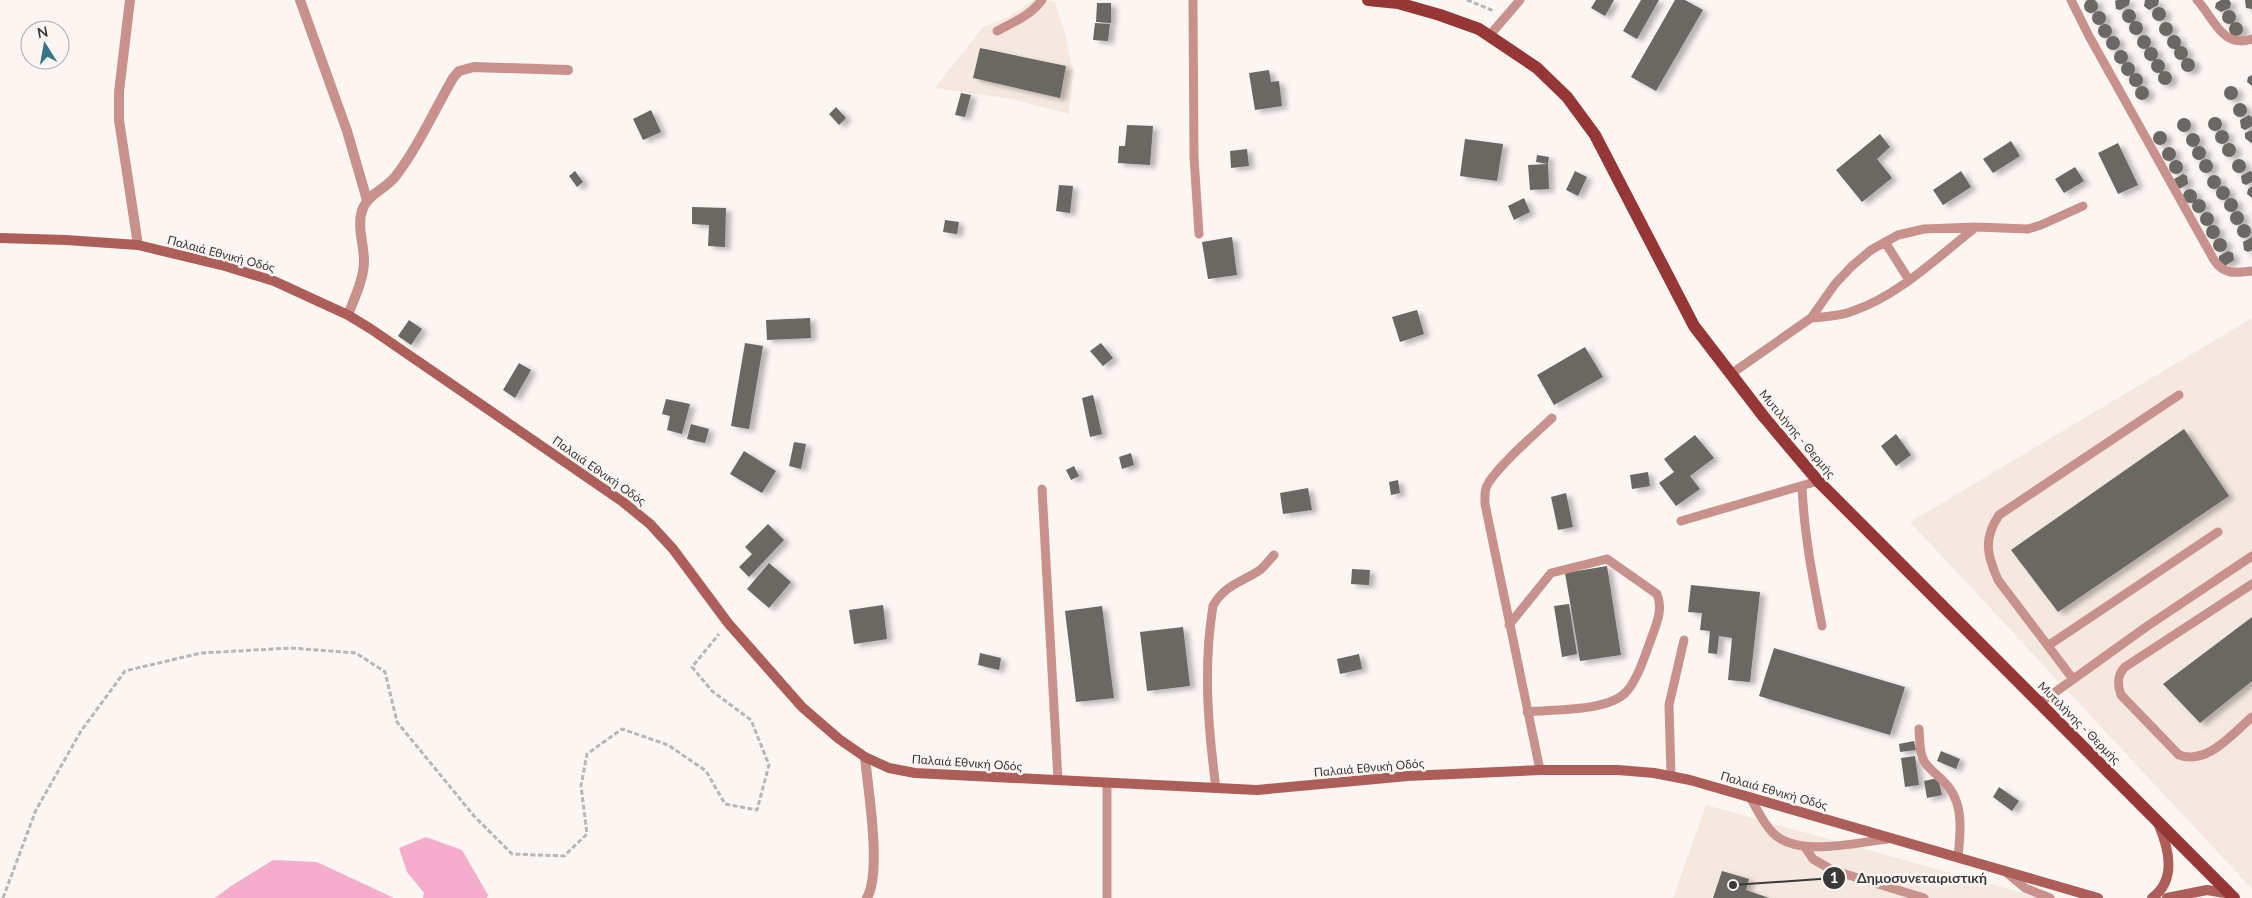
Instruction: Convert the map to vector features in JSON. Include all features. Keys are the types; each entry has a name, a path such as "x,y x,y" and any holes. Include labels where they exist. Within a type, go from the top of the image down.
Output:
{"main road":[{"name":"Μυτιλήνης - Θερμής","path":"1368,0 1398,3 1440,15 1478,29 1543,74 1567,97 1595,135 1694,326 1764,417 1818,481 2158,822 2230,897"},
{"name":"Παλαιά Εθνική Οδός","path":"0,238 138,245 226,266 274,281 371,329 623,502 650,524 673,550 728,623 802,707 839,739 865,757 889,768 915,773 1257,790 1408,776 1540,770 1618,770 1671,776 1750,797 2098,898"},
{"path":"2152,898 2158,894 2165,883 2169,865 2167,844 2158,822"},
{"path":"2168,898 2207,890 2230,897"}],"street":[{"path":"130,0 119,92 120,120 138,245"},
{"path":"300,0 347,131 367,200"},
{"path":"348,316 364,263 360,219 367,200 394,178 459,71 474,67 568,70"},
{"path":"865,757 874,871 867,898"}],"lane":[{"path":"997,31 1031,12 1042,0"},
{"path":"1193,0 1194,157 1199,234"},
{"path":"1489,36 1520,0"},
{"path":"2072,0 2122,97 2219,268 2226,272 2252,270"},
{"path":"2197,0 2226,37 2233,42 2244,42 2252,39"},
{"path":"1731,374 1812,318 1835,284 1852,266 1885,242 1910,231 1976,227 2028,229 2041,226 2082,206"},
{"path":"1812,318 1831,316 1861,308 1909,280 1976,227"},
{"path":"1885,242 1909,280"},
{"path":"2073,679 1998,580 1991,564 1988,548 1990,529 1999,515 2179,395"},
{"path":"1540,770 1509,625 1484,492 1489,482 1500,470 1552,418"},
{"path":"1682,521 1818,481"},
{"path":"1802,486 1809,557 1822,626"},
{"path":"1042,489 1058,780"},
{"path":"2048,645 2218,532"},
{"path":"1216,788 1208,727 1206,686 1213,606 1218,596 1227,588 1262,568 1274,555"},
{"path":"1509,625 1551,573 1608,560 1657,594 1660,602 1658,619 1642,664 1627,691 1619,699 1596,706 1527,712"},
{"path":"2040,703 2250,560"},
{"path":"2252,584 2125,667 2121,671 2118,687 2121,695 2179,755 2187,758 2197,758 2213,750 2252,717"},
{"path":"1671,776 1670,705 1684,640"},
{"path":"1919,729 1921,754 1925,763 1952,790 1957,806 1961,833 1958,857"},
{"path":"1107,898 1108,783"},
{"path":"1750,797 1774,834 1785,842 1805,847 1892,838"},
{"path":"1805,847 1813,859 1832,870 1924,898"},
{"path":"2004,870 2025,888 2050,898"}],"path":[{"path":"1467,0 1506,16"},
{"path":"3,898 36,810 81,731 125,671 201,653 291,648 356,653 385,672 397,722 474,816 512,854 564,856 587,834 581,786 587,754 622,729 668,745 706,771 725,804 757,810 769,765 751,720 712,691 692,667 728,623"}],"shaded area":[{"path":"1033,0 1054,1 1064,29 1073,71 1069,114 1012,99 935,88 983,27 1009,17"},
{"path":"2252,318 2252,889 1910,522"},
{"path":"1706,805 2041,898 1673,898"},
{"path":"426,837 462,850 488,895 487,898 423,898 424,893 407,872 399,848"},
{"path":"273,860 317,862 394,898 215,898"}],"building":[{"path":"2091,-1 2096,1 2098,6 2096,11 2091,13 2086,11 2084,6 2086,1"},
{"path":"1596,0 1614,0 1605,16 1591,8"},
{"path":"1641,0 1659,0 1637,39 1623,31"},
{"path":"1675,0 1685,0 1703,10 1656,91 1631,77"},
{"path":"2130,0 2129,5 2120,10 2116,9 2115,1"},
{"path":"2145,0 2159,0 2158,5 2149,10 2144,6"},
{"path":"2221,0 2229,0 2231,3 2230,8 2221,12 2215,8 2216,3"},
{"path":"2245,0 2252,0 2252,9 2246,8"},
{"path":"1097,3 1111,3 1111,23 1096,22"},
{"path":"2159,7 2164,9 2166,14 2164,19 2159,21 2154,19 2152,14 2154,9"},
{"path":"2129,9 2134,11 2136,16 2134,21 2129,23 2124,21 2122,16 2124,11"},
{"path":"2229,10 2234,12 2236,17 2234,22 2229,24 2224,22 2222,17 2224,12"},
{"path":"2099,11 2104,13 2106,18 2104,23 2099,25 2094,23 2092,18 2094,13"},
{"path":"2136,21 2141,23 2143,28 2141,33 2136,35 2131,33 2129,28 2131,23"},
{"path":"2166,22 2171,24 2173,29 2171,34 2166,36 2161,34 2159,29 2161,24"},
{"path":"2236,22 2241,24 2243,29 2241,34 2236,36 2231,34 2229,29 2231,24"},
{"path":"1095,23 1110,24 1108,41 1093,40"},
{"path":"2105,24 2110,26 2112,31 2110,36 2105,38 2100,36 2098,31 2100,26"},
{"path":"2144,35 2149,37 2151,42 2149,47 2144,49 2139,47 2137,42 2139,37"},
{"path":"2174,35 2179,37 2181,42 2179,47 2174,49 2169,47 2167,42 2169,37"},
{"path":"2113,36 2118,38 2120,43 2118,48 2113,50 2108,48 2106,43 2108,38"},
{"path":"2181,46 2186,48 2188,53 2186,58 2181,60 2176,58 2174,53 2176,48"},
{"path":"2151,47 2156,49 2158,54 2156,59 2151,61 2146,59 2144,54 2146,49"},
{"path":"980,48 1066,66 1060,98 973,78"},
{"path":"2121,50 2126,52 2128,57 2126,62 2121,64 2116,62 2114,57 2116,52"},
{"path":"2188,58 2193,60 2195,65 2193,70 2188,72 2183,70 2181,65 2183,60"},
{"path":"2158,59 2163,61 2165,66 2163,71 2158,73 2153,71 2151,66 2153,61"},
{"path":"2128,62 2133,64 2135,69 2133,74 2128,76 2123,74 2121,69 2123,64"},
{"path":"1269,70 1271,82 1279,81 1282,106 1255,110 1249,73"},
{"path":"2165,71 2170,73 2172,78 2170,83 2165,85 2160,83 2158,78 2160,73"},
{"path":"2136,73 2141,75 2143,80 2141,85 2136,87 2131,85 2129,80 2131,75"},
{"path":"2252,75 2252,86 2247,82 2248,77"},
{"path":"2142,86 2147,88 2149,93 2147,98 2142,100 2137,98 2135,93 2137,88"},
{"path":"2231,86 2236,88 2238,93 2236,98 2231,100 2226,98 2224,93 2226,88"},
{"path":"961,93 971,95 965,117 955,115"},
{"path":"2240,103 2245,105 2247,110 2245,115 2240,117 2235,115 2233,110 2235,105"},
{"path":"836,107 846,118 839,125 829,114"},
{"path":"651,110 661,132 643,140 633,119"},
{"path":"2249,115 2252,117 2252,126 2245,130 2241,128 2240,120"},
{"path":"2215,117 2220,119 2222,124 2220,129 2215,131 2210,129 2208,124 2210,119"},
{"path":"2184,118 2189,120 2191,125 2189,130 2184,132 2179,130 2177,125 2179,120"},
{"path":"1127,125 1153,126 1150,165 1118,163 1119,146 1125,146"},
{"path":"2222,130 2227,132 2229,137 2227,142 2222,144 2217,142 2215,137 2217,132"},
{"path":"2252,130 2251,143 2245,138 2245,133"},
{"path":"2160,131 2165,133 2167,138 2165,143 2160,145 2155,143 2153,138 2155,133"},
{"path":"2193,133 2198,135 2200,140 2198,145 2193,147 2188,145 2186,140 2188,135"},
{"path":"1880,134 1890,147 1877,159 1892,178 1862,202 1836,170"},
{"path":"1465,139 1503,144 1497,181 1460,176"},
{"path":"2011,141 2020,156 1993,173 1983,159"},
{"path":"2118,143 2138,185 2118,194 2098,153"},
{"path":"2229,143 2234,145 2236,150 2234,155 2229,157 2224,155 2222,150 2224,145"},
{"path":"2199,146 2204,148 2206,153 2204,158 2199,160 2194,158 2192,153 2194,148"},
{"path":"2166,147 2172,147 2176,154 2172,161 2166,161 2162,157 2162,151"},
{"path":"1247,149 1249,166 1231,168 1230,151"},
{"path":"1537,155 1549,157 1548,164 1536,162"},
{"path":"2206,159 2211,161 2213,166 2211,171 2206,173 2201,171 2199,166 2201,161"},
{"path":"2239,159 2244,161 2246,166 2244,171 2239,173 2234,171 2232,166 2234,161"},
{"path":"2176,160 2181,162 2183,167 2181,172 2176,174 2171,172 2169,167 2171,162"},
{"path":"1548,164 1549,189 1530,190 1528,165"},
{"path":"2075,167 2084,181 2064,193 2055,179"},
{"path":"575,171 583,182 577,187 569,176"},
{"path":"1575,171 1587,177 1578,196 1566,190"},
{"path":"1961,171 1971,187 1943,205 1933,190"},
{"path":"2250,171 2252,172 2252,182 2246,185 2242,183 2241,176"},
{"path":"2183,174 2187,176 2188,184 2179,189 2174,179"},
{"path":"2214,175 2219,177 2221,182 2219,187 2214,189 2209,187 2207,182 2209,177"},
{"path":"1059,185 1073,186 1070,213 1056,211"},
{"path":"2223,186 2228,188 2230,193 2228,198 2223,200 2218,198 2216,193 2218,188"},
{"path":"2252,186 2252,198 2247,194 2248,189"},
{"path":"2190,189 2195,191 2197,196 2195,201 2190,203 2185,201 2183,196 2185,191"},
{"path":"1524,198 1530,212 1514,220 1508,206"},
{"path":"2231,198 2236,200 2238,205 2236,210 2231,212 2226,210 2224,205 2226,200"},
{"path":"2199,199 2204,201 2206,206 2204,211 2199,213 2194,211 2192,206 2194,201"},
{"path":"692,207 726,208 725,247 708,246 709,225 692,224"},
{"path":"2237,211 2242,213 2244,218 2242,223 2237,225 2232,223 2230,218 2232,213"},
{"path":"2207,212 2212,214 2214,219 2212,224 2207,226 2202,224 2200,219 2202,214"},
{"path":"945,220 959,222 957,234 943,232"},
{"path":"2244,224 2249,226 2251,231 2249,236 2244,238 2239,236 2237,231 2239,226"},
{"path":"2213,225 2218,227 2220,232 2218,237 2213,239 2208,237 2206,232 2208,227"},
{"path":"1232,237 1237,275 1208,279 1202,242"},
{"path":"2252,237 2252,250 2248,252 2244,250 2243,242"},
{"path":"2220,238 2225,240 2227,245 2225,250 2220,252 2215,250 2213,245 2215,240"},
{"path":"2228,251 2233,253 2234,260 2225,266 2219,261 2219,256"},
{"path":"1417,310 1424,334 1400,342 1392,317"},
{"path":"810,318 811,338 767,340 766,320"},
{"path":"409,320 422,329 411,345 398,336"},
{"path":"745,343 763,346 749,429 731,426"},
{"path":"1101,343 1113,358 1103,366 1090,351"},
{"path":"1585,347 1603,377 1554,405 1537,375"},
{"path":"519,363 531,370 515,398 503,390"},
{"path":"1093,395 1102,434 1090,437 1082,398"},
{"path":"666,399 690,404 682,434 667,430 670,416 662,414"},
{"path":"691,424 709,429 705,443 687,439"},
{"path":"2184,429 2229,496 2058,612 2011,550"},
{"path":"1896,434 1911,455 1896,466 1881,446"},
{"path":"1695,435 1714,458 1690,476 1700,489 1676,506 1659,483 1674,472 1664,459"},
{"path":"794,442 806,444 801,469 789,466"},
{"path":"744,451 776,471 762,493 730,474"},
{"path":"1131,453 1134,465 1122,469 1119,457"},
{"path":"1074,466 1079,476 1071,480 1066,470"},
{"path":"1648,472 1650,486 1632,489 1630,475"},
{"path":"1398,480 1400,493 1391,495 1389,482"},
{"path":"1308,488 1312,510 1283,514 1280,493"},
{"path":"1566,493 1573,527 1558,530 1551,497"},
{"path":"768,524 784,540 749,577 739,567 752,554 745,547"},
{"path":"769,563 791,582 769,608 747,589"},
{"path":"1607,566 1621,655 1580,661 1565,573"},
{"path":"1352,569 1370,570 1369,585 1351,584"},
{"path":"1691,585 1760,592 1750,682 1728,680 1732,638 1719,636 1717,654 1708,653 1710,631 1700,630 1702,613 1688,612"},
{"path":"1569,604 1577,654 1562,657 1554,606"},
{"path":"883,605 887,639 854,644 849,610"},
{"path":"1102,606 1114,698 1076,702 1065,611"},
{"path":"2252,617 2252,681 2200,723 2163,684"},
{"path":"1183,627 1190,686 1147,691 1140,632"},
{"path":"1774,648 1905,687 1890,735 1759,696"},
{"path":"980,653 1001,658 999,670 978,665"},
{"path":"1359,654 1362,669 1340,674 1337,659"},
{"path":"1914,741 1916,750 1900,752 1899,744"},
{"path":"1941,751 1960,759 1956,769 1937,761"},
{"path":"1915,756 1919,785 1905,787 1901,758"},
{"path":"1938,778 1942,795 1927,798 1924,781"},
{"path":"1999,787 2019,801 2012,811 1993,797"},
{"path":"1722,871 1749,879 1746,890 1769,898 1713,898"}],"place":[{"name":"Δημοσυνεταιριστική","path":"1733,885"}]}
